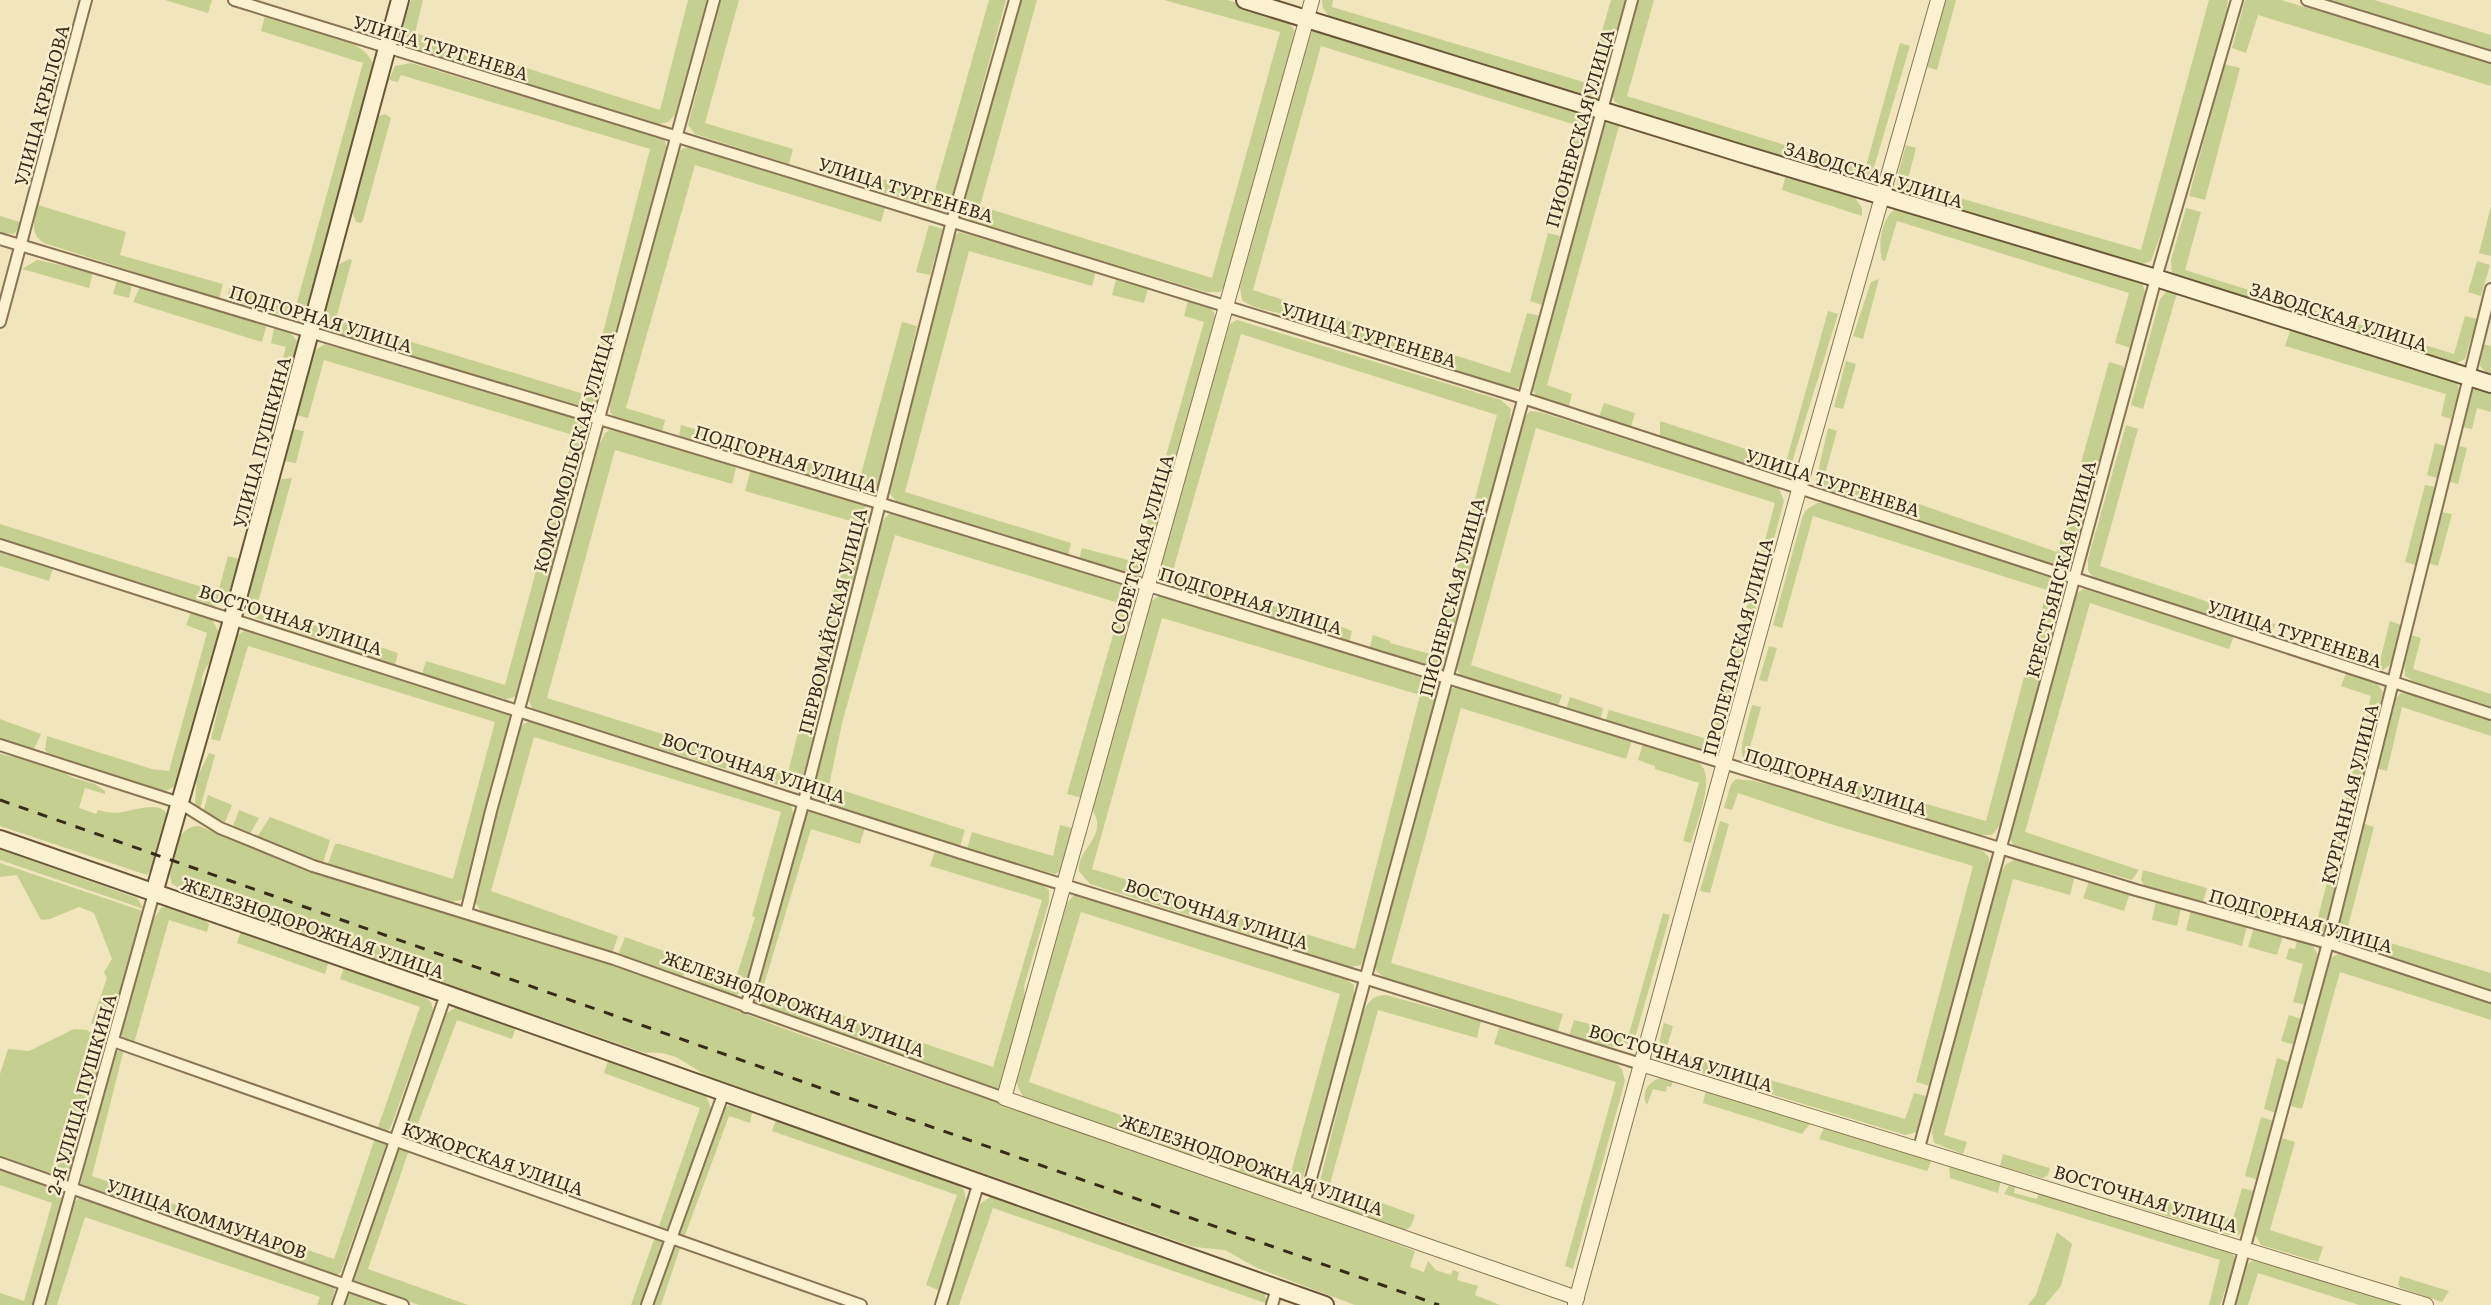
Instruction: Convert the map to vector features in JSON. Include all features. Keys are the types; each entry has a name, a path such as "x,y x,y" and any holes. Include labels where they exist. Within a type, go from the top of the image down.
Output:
{"main road":[{"name":"УЛИЦА ПУШКИНА","path":"154,893 232,620 400,0"},
{"name":"ЗАВОДСКАЯ УЛИЦА","path":"1245,0 2156,278 2491,384"},
{"name":"ЖЕЛЕЗНОДОРОЖНАЯ УЛИЦА","path":"0,839 447,994 1325,1305"}],"street":[{"name":"УЛИЦА КРЫЛОВА","path":"0,322 86,0"},
{"name":"УЛИЦА ТУРГЕНЕВА","path":"234,0 1523,398 2491,714"},
{"name":"КОМСОМОЛЬСКАЯ УЛИЦА","path":"466,913 519,711 714,0"},
{"name":"ПЕРВОМАЙСКАЯ УЛИЦА","path":"746,1007 804,801 952,221 1015,0"},
{"name":"СОВЕТСКАЯ УЛИЦА","path":"1004,1098 1312,0"},
{"name":"ПИОНЕРСКАЯ УЛИЦА","path":"1304,1204 1632,0"},
{"name":"ПРОЛЕТАРСКАЯ УЛИЦА","path":"1576,1301 1800,489 1938,0"},
{"name":"КРЕСТЬЯНСКАЯ УЛИЦА","path":"1919,1148 2156,278 2237,0"},
{"path":"2307,0 2491,57"},
{"name":"ПОДГОРНАЯ УЛИЦА","path":"0,238 879,503 2000,849 2328,944 2491,996"},
{"name":"КУРГАННАЯ УЛИЦА","path":"2229,1305 2328,944 2491,289"},
{"name":"ВОСТОЧНАЯ УЛИЦА","path":"0,545 1365,980 2246,1247 2426,1305"},
{"name":"ЖЕЛЕЗНОДОРОЖНАЯ УЛИЦА","path":"0,745 180,803 220,828 313,866 614,959 1576,1301"},
{"name":"2-Я УЛИЦА ПУШКИНА","path":"39,1305 154,893"},
{"path":"338,1305 447,994"},
{"name":"КУЖОРСКАЯ УЛИЦА","path":"113,1041 861,1305"},
{"path":"647,1305 724,1092"},
{"name":"УЛИЦА КОММУНАРОВ","path":"0,1163 403,1305"},
{"path":"941,1305 979,1182"},
{"path":"1272,1305 1277,1288"}],"green space":[{"path":"165,0 212,0 208,13"},
{"path":"411,0 423,0 415,33 660,110 688,0 707,0 675,115 668,122 659,124 422,52 405,35 404,24"},
{"path":"721,0 739,0 705,123 793,149 789,164 695,134 688,125"},
{"path":"989,0 1006,0 950,204 940,210 828,175 828,163 934,194"},
{"path":"1019,0 1037,0 980,206 1212,278 1280,32 1164,0 1227,0 1284,16 1295,31 1227,283 1220,292 1206,292 973,222 963,214 963,201"},
{"path":"1322,0 1333,0 1332,7 1587,83 1611,0 1625,0 1601,88 1590,96 1329,16 1323,8"},
{"path":"1638,0 1654,0 1627,96 1865,170 1900,43 1910,46 1872,174 1855,181 1622,107 1614,101 1612,91"},
{"path":"1946,0 1956,0 1937,70 1927,67"},
{"path":"2209,0 2228,0 2225,23 2181,180 2151,261 2140,265 1909,197 1898,189 1897,178 1906,145 1916,148 1907,183 2141,250"},
{"path":"2245,0 2281,0 2491,62 2491,86 2258,15 2246,53 2232,48"},
{"path":"2325,0 2374,0 2491,35 2491,50"},
{"path":"265,16 342,38 367,54 373,64 306,313 297,319 226,299 230,287 296,306 363,63 261,31"},
{"path":"1318,29 1585,110 1588,115 1589,129 1584,148 1571,144 1576,125 1321,46 1253,290 1510,373 1527,313 1540,316 1522,382 1518,388 1506,388 1285,315 1257,308 1242,300 1240,287 1308,41 1311,33"},
{"path":"411,63 664,139 668,150 601,403 592,410 332,332 322,320 338,265 349,259 352,260 336,319 587,395 650,149 401,75 398,82 389,80 395,66"},
{"path":"2224,64 2240,68 2205,200 2189,196"},
{"path":"385,114 391,118 363,220 361,223 356,222 352,211 379,116"},
{"path":"1621,119 1547,385 1572,394 1568,409 1540,399 1531,384 1603,126 1609,120"},
{"path":"690,146 885,208 881,222 695,165 626,408 665,420 662,432 616,419 610,412 610,404 677,159 680,150"},
{"path":"1786,174 1853,195 1862,208 1862,216 1782,190"},
{"path":"1560,190 1571,193 1561,229 1550,225"},
{"path":"38,205 126,232 120,255 223,284 219,299 44,243 34,231"},
{"path":"2491,206 2491,256 2479,253"},
{"path":"1897,208 2142,282 2146,296 2131,348 2115,343 2129,293 1897,221 1885,261 1882,260 1880,246 1884,224"},
{"path":"2186,208 2201,212 2185,270 2454,354 2465,316 2477,319 2465,359 2452,365 2172,275 2171,260"},
{"path":"0,216 23,223 14,234 0,233"},
{"path":"929,225 943,229 930,275 916,272"},
{"path":"959,232 1096,271 1092,286 969,251 905,492 1071,543 1068,556 899,504 889,493 952,239"},
{"path":"1548,233 1560,236 1542,305 1530,301"},
{"path":"37,260 93,272 89,288 22,269"},
{"path":"2477,261 2490,265 2481,296 2468,292"},
{"path":"1879,279 1863,339 1853,336 1871,282"},
{"path":"117,280 132,284 129,298 113,294"},
{"path":"1116,280 1148,289 1144,303 1112,295"},
{"path":"140,287 267,323 262,342 133,302"},
{"path":"2166,292 2177,293 2143,409 2131,405 2160,299"},
{"path":"1188,301 1211,309 1217,321 1144,572 1136,576 1079,559 1082,548 1136,562 1204,322 1184,316"},
{"path":"1828,311 1838,314 1790,469 1780,472 1746,467 1660,436 1660,421 1786,462"},
{"path":"1237,320 1501,400 1511,409 1509,429 1443,666 1434,669 1369,650 1373,635 1390,641 1390,643 1434,655 1497,415 1241,334 1172,574 1337,625 1352,631 1349,643 1162,582 1160,566 1228,329 1230,324"},
{"path":"902,322 917,326 880,484 875,490 867,493 750,458 751,445 860,478"},
{"path":"275,324 286,328 297,341 293,361 286,366 281,365 286,347 271,343"},
{"path":"2291,328 2457,382 2459,390 2451,419 2441,416 2446,394 2285,346"},
{"path":"325,344 446,377 583,419 592,424 518,696 506,699 422,674 426,661 505,685 573,435 324,360 308,418 296,415 314,351"},
{"path":"2482,344 2491,346 2491,378 2480,366"},
{"path":"1846,361 1856,364 1843,409 1834,407"},
{"path":"2109,362 2123,366 2125,371 2098,467 2081,463"},
{"path":"2477,387 2491,390 2491,412 2477,408 2472,429 2461,427 2470,393"},
{"path":"1604,403 1635,413 1631,427 1599,417"},
{"path":"1530,411 1540,412 1779,488 1784,501 1740,668 1731,665 1775,503 1536,428 1471,665 1562,695 1558,706 1460,676 1456,666 1458,649 1520,422"},
{"path":"681,425 704,432 701,444 679,437"},
{"path":"2126,425 2138,429 2100,566 2275,624 2270,637 2093,577 2088,571 2088,559"},
{"path":"1828,428 1837,431 1825,474 1893,495 1889,511 1831,492 1816,481"},
{"path":"293,429 304,431 296,463 284,461"},
{"path":"610,430 737,464 732,484 615,450 547,698 788,773 851,521 745,491 751,469 862,502 869,510 868,526 803,778 799,783 788,788 533,710 529,701 530,692 599,445 605,433"},
{"path":"727,437 745,442 741,455 723,450"},
{"path":"2435,443 2445,446 2437,478 2427,475"},
{"path":"2456,445 2467,448 2458,484 2447,481"},
{"path":"2080,471 2094,475 2072,556 2062,564 2053,564 1901,516 1907,500 2057,552"},
{"path":"292,478 257,606 398,653 395,665 250,616 246,600 281,479"},
{"path":"2425,485 2435,487 2416,565 2405,562"},
{"path":"1817,503 1825,503 2063,581 2065,590 2000,825 1992,835 1974,835 1919,816 1923,803 1986,821 2047,590 1813,516 1782,628 1773,625 1802,518 1806,510"},
{"path":"2441,512 2452,514 2438,566 2428,563"},
{"path":"889,514 902,514 1130,588 1135,593 1136,608 1082,798 1067,794 1122,604 895,535 842,723 829,786 965,830 959,850 829,804 818,796 813,781 879,525"},
{"path":"0,524 218,592 228,556 239,559 227,600 214,606 0,539"},
{"path":"0,552 53,568 49,581 0,566"},
{"path":"2085,588 2234,636 2229,649 2090,603 2025,832 2139,870 2132,880 2014,846 2009,837 2077,593"},
{"path":"1159,596 1435,680 1439,691 1367,953 1361,965 1351,967 1090,884 1079,871 1081,858 1097,829 1093,808 1151,601","holes":["1162,618 1420,695 1355,949 1092,869"]},
{"path":"191,612 211,618 219,632 213,657 202,677 202,693 176,786 163,792 48,753 45,750 47,736 152,769 169,771 207,633 186,625"},
{"path":"2390,621 2401,625 2391,664 2383,670 2325,654 2329,640 2381,656"},
{"path":"245,630 509,714 511,721 464,899 451,902 328,864 335,844 340,844 453,879 495,722 248,646 220,741 211,739 234,641"},
{"path":"2411,635 2421,638 2413,669 2491,694 2491,708 2421,686 2405,676 2404,659"},
{"path":"1769,646 1777,648 1767,682 1759,680"},
{"path":"2346,673 2375,681 2383,692 2355,809 2344,807 2371,696 2341,686"},
{"path":"1726,683 1734,685 1724,725 1715,743 1709,749 1701,752 1605,722 1609,710 1711,740"},
{"path":"1455,687 1632,740 1626,759 1461,708 1391,963 1563,1014 1557,1034 1386,979 1376,971 1374,966 1449,691"},
{"path":"2401,693 2415,695 2491,721 2491,736 2402,707 2387,771 2376,768 2394,700"},
{"path":"1570,697 1603,708 1600,720 1566,710"},
{"path":"1752,705 1761,707 1749,751 1799,766 1795,780 1750,765 1744,759 1743,741"},
{"path":"0,719 41,734 34,749 0,740"},
{"path":"531,720 790,800 794,817 746,988 733,998 696,987 703,967 736,978 755,917 752,916 781,812 534,737 491,891 618,936 612,954 481,911 475,902 474,891 518,732 522,725"},
{"path":"1643,744 1689,758 1700,764 1704,770 1706,790 1691,843 1683,841 1699,783 1655,769 1655,766 1638,760"},
{"path":"209,753 215,755 200,809 195,804 197,778"},
{"path":"0,754 44,763 74,778 95,784 105,791 105,794 85,788 79,808 96,814 98,810 116,813 155,807 166,813 165,832 156,860 147,875 0,826"},
{"path":"1736,779 1755,781 1835,802 1980,849 1987,855 1989,870 1930,1086 1916,1082 1973,866 1827,823 1738,793 1732,810 1724,808 1731,784"},
{"path":"1849,781 1895,794 1894,798 1907,802 1907,812 1845,794"},
{"path":"208,795 232,805 225,822 203,812"},
{"path":"812,809 865,827 860,844 811,829 763,988 993,1067 1042,900 930,866 935,851 1040,883 1049,890 1049,902 1024,986 1025,1000 999,1088 992,1089 750,1005 804,816"},
{"path":"239,810 259,818 250,834 233,826"},
{"path":"270,817 330,840 323,863 257,837"},
{"path":"1720,821 1729,824 1710,893 1700,891"},
{"path":"2362,823 2374,827 2347,930 2491,973 2491,991 2344,944 2339,938 2336,927"},
{"path":"1060,825 1072,828 1060,871 1055,874 966,852 972,832 1053,856"},
{"path":"199,826 293,864 666,983 785,1029 1303,1209 1415,1251 1410,1267 1424,1272 1428,1261 1436,1270 1451,1275 1453,1270 1459,1272 1457,1280 1478,1286 1475,1295 1500,1305 1355,1305 1257,1268 1225,1250 1194,1247 709,1077 672,1056 645,1053 190,894 172,884 170,867 179,839 191,827"},
{"path":"2337,836 2348,838 2343,859 2332,856"},
{"path":"0,849 137,898 144,909 0,860"},
{"path":"2014,860 2075,875 2070,895 2013,879 1944,1135 1967,1142 1963,1154 1934,1143 1932,1132 1934,1116 2000,874 2006,864"},
{"path":"0,863 143,911 111,1028 102,1029 91,1023 107,978 104,972 112,959 94,913 79,907 50,919 41,920 17,875 0,877"},
{"path":"2331,867 2340,869 2328,925 2323,931 2310,933 2237,912 2239,902 2247,900 2317,921"},
{"path":"2143,870 2207,888 2203,902 2181,898 2144,885 2141,880"},
{"path":"2089,881 2130,893 2124,911 2083,898"},
{"path":"1074,895 1345,979 1354,985 1354,998 1300,1188 1291,1192 1228,1172 1234,1153 1291,1172 1340,994 1081,912 1029,1082 1157,1128 1152,1143 1025,1100 1016,1078 1067,903"},
{"path":"2156,901 2181,908 2177,926 2152,920"},
{"path":"167,906 199,915 209,924 207,932 169,920 134,1043 123,1038 121,1032 153,920 161,908"},
{"path":"2191,910 2247,926 2242,946 2186,930"},
{"path":"1663,913 1670,915 1635,1038 1628,1043 1612,1047 1569,1036 1574,1020 1629,1034"},
{"path":"2254,927 2283,936 2277,955 2248,947"},
{"path":"241,931 329,961 325,974 237,943"},
{"path":"625,937 689,960 682,979 618,955"},
{"path":"2297,941 2312,944 2318,955 2305,1005 2293,1002 2303,964 2286,959 2289,948 2295,949"},
{"path":"2341,953 2491,1002 2491,1020 2340,972 2302,1109 2291,1106 2326,968 2331,957"},
{"path":"344,967 423,995 431,1002 433,1011 390,1129 384,1132 377,1130 420,1007 340,979"},
{"path":"1386,995 1481,1021 1477,1038 1378,1010 1330,1184 1415,1215 1411,1226 1403,1232 1333,1205 1324,1197 1319,1185 1360,1020 1372,999"},
{"path":"457,1007 516,1027 512,1039 457,1020 411,1142 404,1138 402,1132 443,1015"},
{"path":"2289,1015 2302,1019 2295,1045 2281,1041"},
{"path":"1664,1023 1673,1026 1666,1050 1905,1119 1914,1093 1926,1096 1918,1132 1905,1135 1669,1063 1664,1059 1660,1050"},
{"path":"1499,1028 1615,1062 1622,1069 1625,1081 1573,1269 1565,1266 1616,1082 1494,1044"},
{"path":"74,1029 87,1030 106,1041 73,1161 69,1173 63,1178 24,1167 0,1157 0,1074 8,1049 29,1051"},
{"path":"124,1049 92,1176 334,1259 375,1138 387,1142 341,1272 334,1276 80,1186 114,1053"},
{"path":"2277,1058 2289,1062 2276,1113 2264,1109"},
{"path":"608,1061 706,1096 713,1113 670,1228 658,1229 700,1108 604,1073"},
{"path":"1661,1078 1673,1081 1671,1087 1667,1086 1666,1092 1653,1089 1647,1105 1645,1092 1647,1088"},
{"path":"1706,1090 1812,1121 1802,1134 1703,1103"},
{"path":"730,1105 752,1113 750,1123 729,1116 684,1238 678,1232 722,1109"},
{"path":"2261,1117 2274,1121 2258,1180 2245,1176"},
{"path":"776,1120 957,1183 964,1190 967,1207 938,1290 926,1285 957,1195 772,1131"},
{"path":"1825,1126 1932,1159 1927,1171 1819,1139"},
{"path":"1164,1130 1197,1141 1191,1158 1158,1145"},
{"path":"2282,1138 2295,1142 2270,1230 2323,1247 2318,1262 2261,1245 2254,1233"},
{"path":"397,1146 409,1150 368,1269 468,1305 419,1305 356,1282 351,1277"},
{"path":"2003,1154 2050,1168 2048,1175 2043,1178 2000,1166"},
{"path":"1949,1165 2001,1180 1998,1193 1950,1178"},
{"path":"0,1167 61,1189 63,1201 32,1305 0,1305 0,1293 24,1301 52,1203 0,1185"},
{"path":"2010,1183 2016,1185 2014,1193 2037,1199 2039,1192 2227,1249 2234,1256 2234,1265 2220,1305 2209,1305 2220,1260 2004,1194"},
{"path":"2242,1188 2254,1191 2245,1227 2239,1235 2228,1235 2118,1201 2122,1189 2233,1219"},
{"path":"993,1195 1263,1290 1268,1304 993,1208 959,1305 945,1305 980,1204"},
{"path":"81,1196 332,1285 335,1290 331,1305 317,1305 320,1297 85,1217 57,1305 42,1305 73,1204"},
{"path":"2057,1232 2072,1244 2061,1286 2045,1305 2028,1305 2036,1295"},
{"path":"655,1237 666,1242 642,1305 631,1305"},
{"path":"674,1242 681,1245 661,1305 651,1305"},
{"path":"2257,1258 2405,1305 2359,1305 2258,1273 2248,1305 2235,1305 2247,1264"},
{"path":"2400,1276 2449,1291 2442,1302 2401,1288 2398,1285"},
{"path":"348,1291 394,1305 341,1305"}],"railway":[{"path":"0,800 1439,1305"}]}
